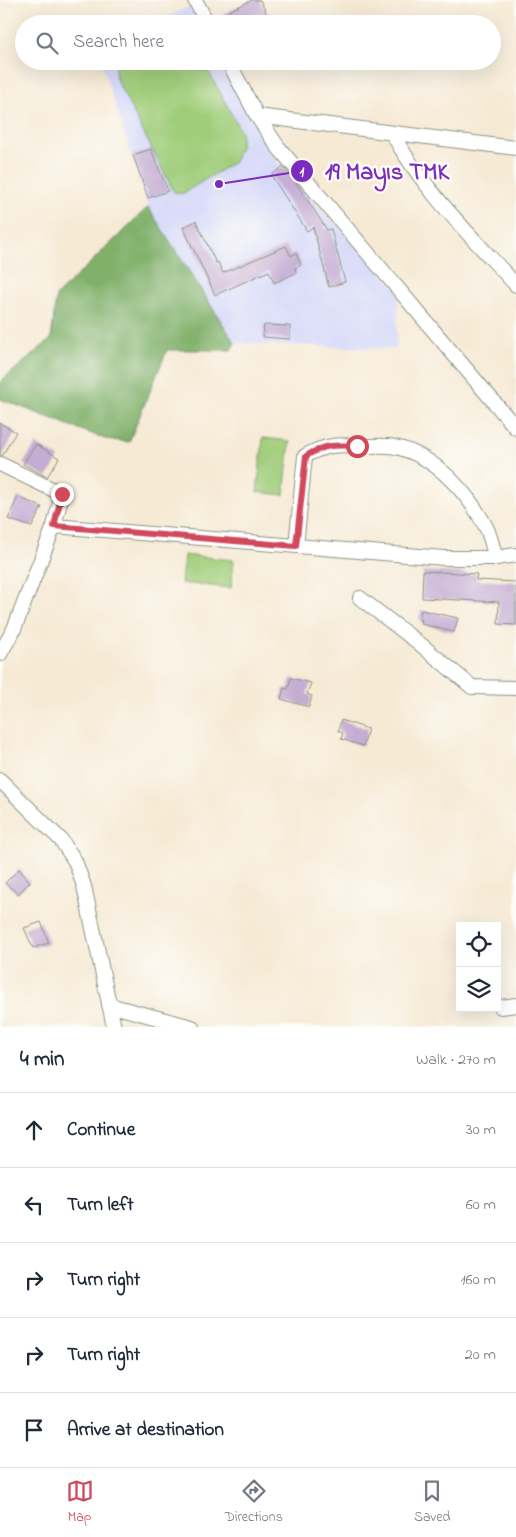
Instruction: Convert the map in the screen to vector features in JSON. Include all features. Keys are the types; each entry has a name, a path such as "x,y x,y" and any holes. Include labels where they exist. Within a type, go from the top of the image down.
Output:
{"street":[{"path":"196,0 204,15"},
{"path":"233,70 257,116 278,147 516,428"},
{"path":"257,116 516,148"},
{"path":"392,132 406,158 462,226 516,285"},
{"path":"296,546 306,456 321,447 339,445 395,446 418,456 445,473 465,496 487,530 496,558"},
{"path":"0,464 62,494 54,526 14,630 0,654"},
{"path":"54,526 444,558 496,558 516,555"},
{"path":"360,598 472,687 516,688"},
{"path":"0,780 61,840 75,861 84,886 114,1027"},
{"path":"109,1004 192,1027"},
{"path":"501,1007 516,1004"}],"shaded area":[{"path":"191,6 196,15 172,15"},
{"path":"104,70 227,70 276,161 399,291 396,349 235,343 148,207"}],"green space":[{"path":"115,70 208,70 241,132 241,145 234,162 182,194 174,192 116,79"},
{"path":"148,207 235,343 231,350 167,350 129,442 105,439 0,399 0,382 51,339 56,296"},
{"path":"263,438 290,441 284,495 257,492"},
{"path":"184,555 234,560 231,588 181,583"}],"building":[{"path":"252,0 260,0 268,15 224,15"},
{"path":"151,149 168,191 148,198 133,155"},
{"path":"283,167 293,178 327,230 331,229 345,282 329,287 313,227 307,231 271,175"},
{"path":"196,221 216,263 218,262 223,273 286,246 291,256 296,253 301,265 295,268 296,273 274,283 269,271 215,295 183,227"},
{"path":"264,325 290,326 290,339 263,337"},
{"path":"0,423 16,432 2,456 0,455"},
{"path":"36,444 59,458 47,477 23,464"},
{"path":"18,497 42,507 32,527 8,519"},
{"path":"423,571 477,574 476,580 516,582 516,625 498,624 499,602 422,598"},
{"path":"421,610 458,618 454,632 421,624 422,620 419,620"},
{"path":"291,678 311,683 307,694 312,696 309,707 281,699 284,688 288,689"},
{"path":"341,720 368,729 363,746 341,739 343,733 338,731"},
{"path":"19,869 30,882 18,894 5,883"},
{"path":"41,922 49,943 33,948 24,928"}],"place":[{"name":"19 Mayıs TMK","path":"219,184"}],"route":[{"path":"62,494 54,526 296,546 306,456 321,447 357,446"}]}
